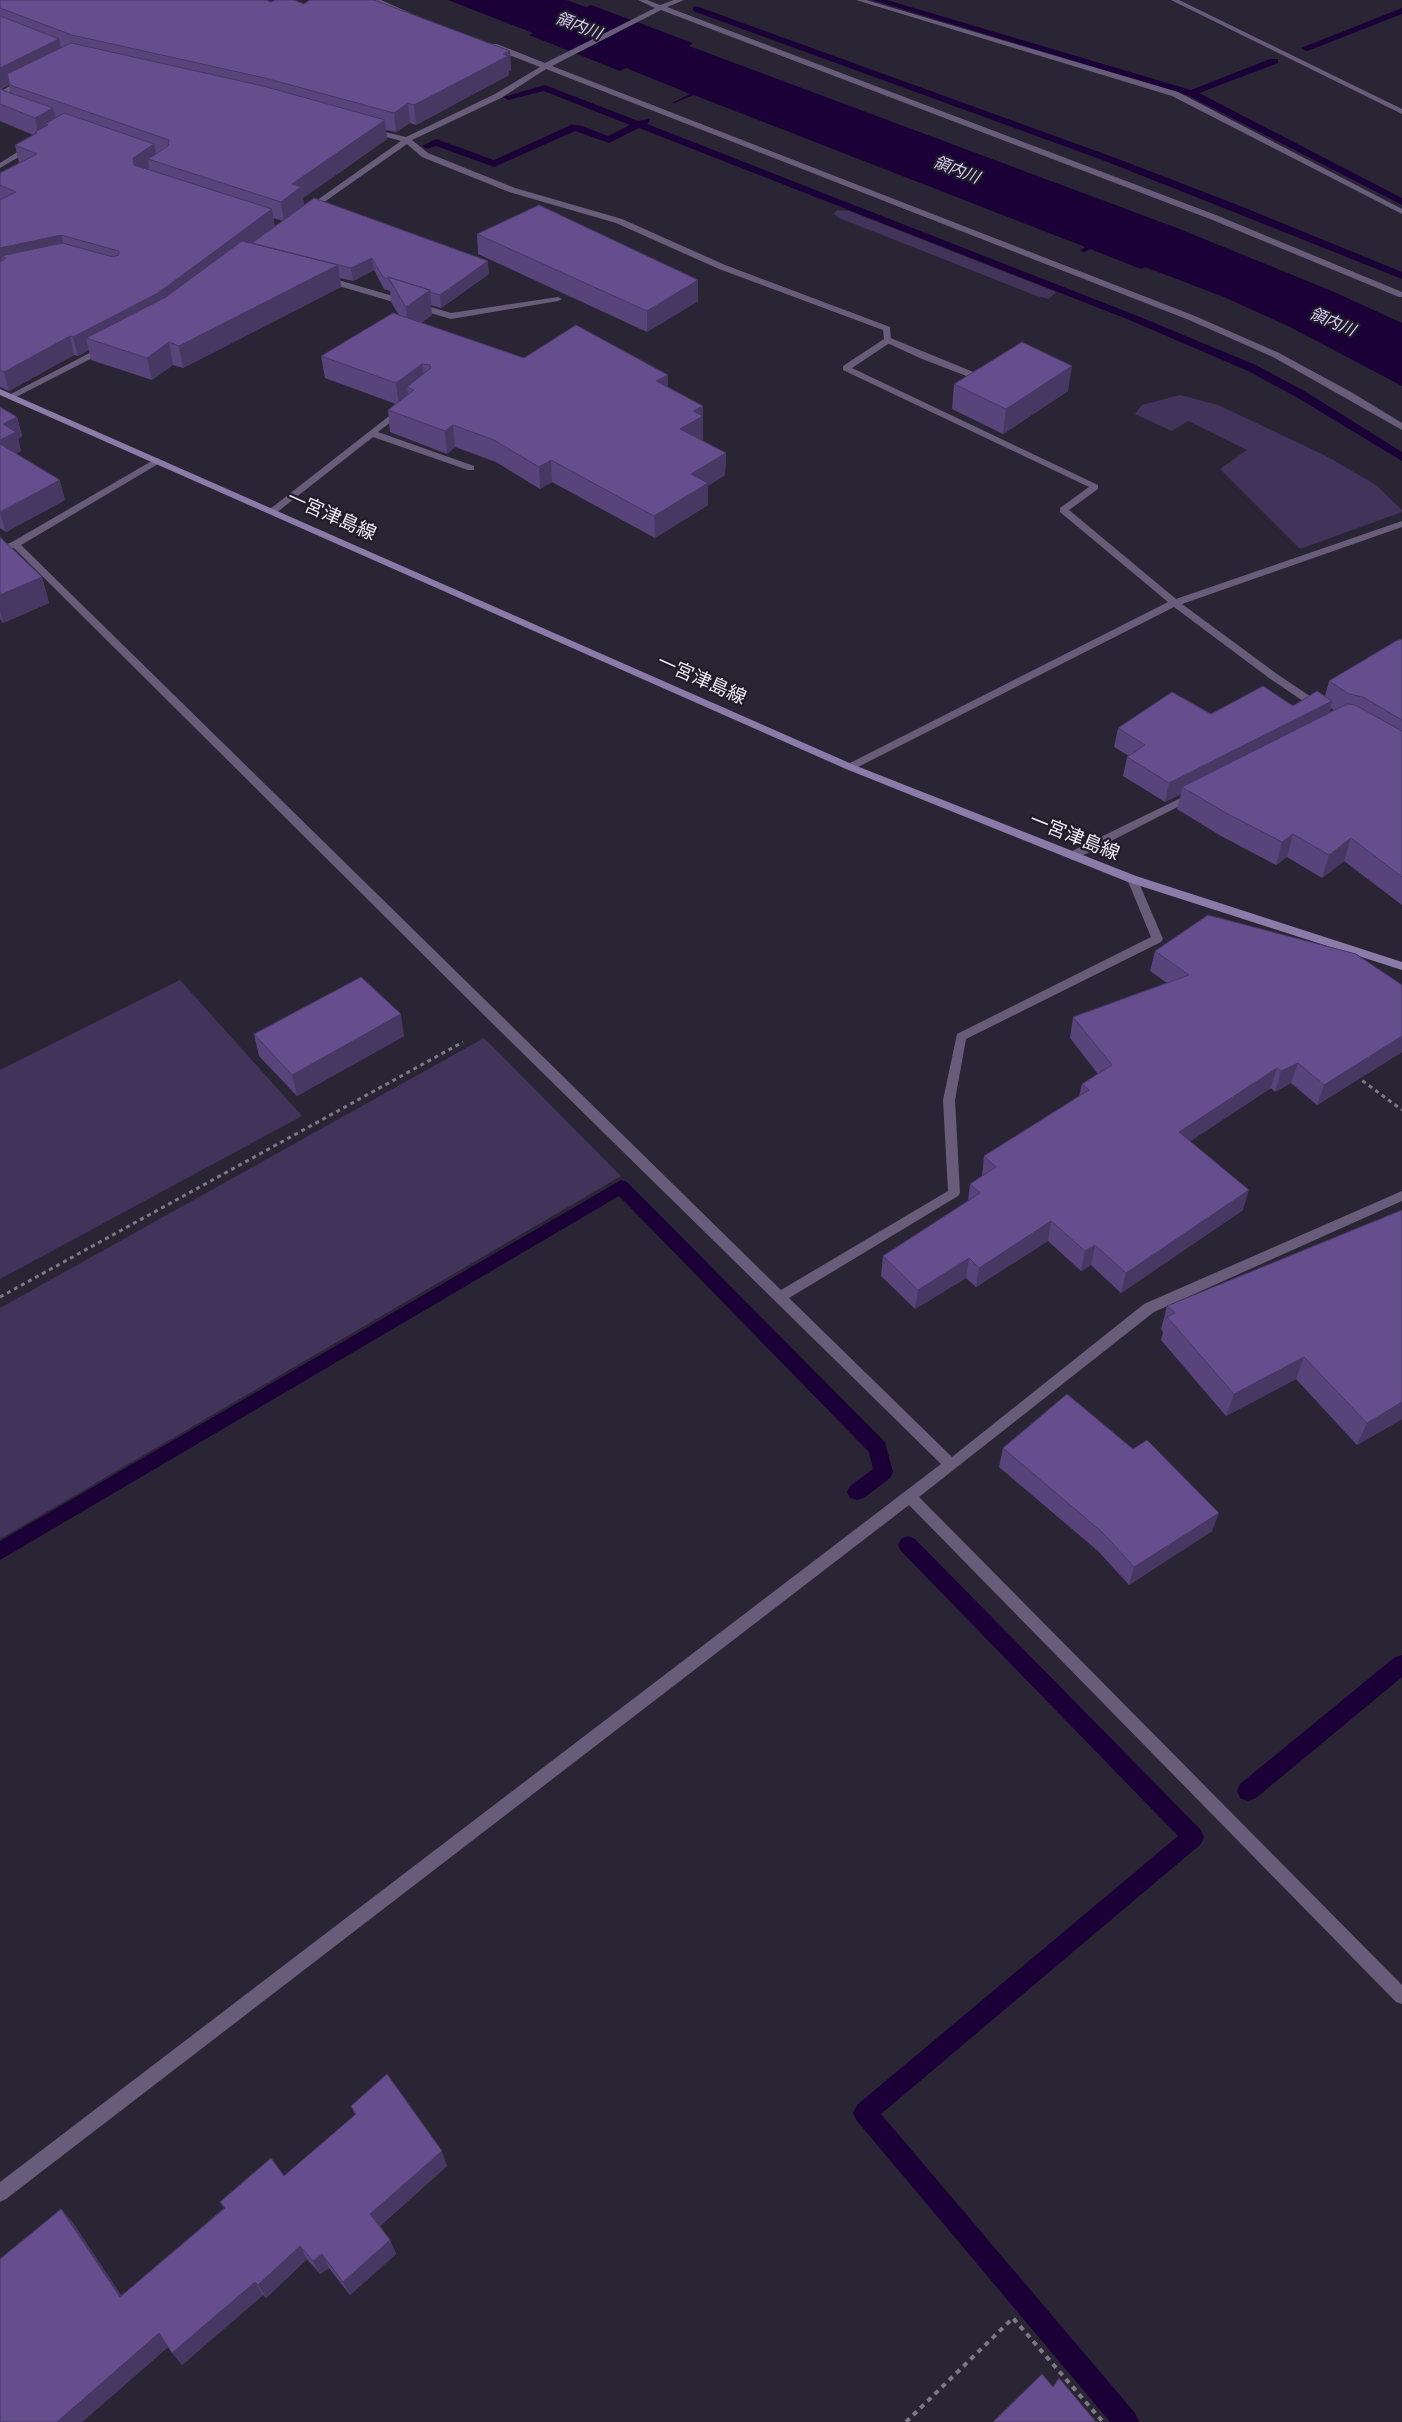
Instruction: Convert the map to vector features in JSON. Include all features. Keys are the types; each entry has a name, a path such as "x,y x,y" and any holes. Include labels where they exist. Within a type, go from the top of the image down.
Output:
{"main road":[{"name":"一宮津島線","path":"4,395 273,510 850,767 1132,880 1402,966"}],"street":[{"path":"375,0 416,16"},
{"path":"641,0 1213,217 1402,295"},
{"path":"301,214 407,140 498,96 546,66 659,8 681,0"},
{"path":"859,0 1175,94 1402,212"},
{"path":"1174,0 1402,112"},
{"path":"490,45 1192,318 1276,355 1348,394 1402,427"},
{"path":"18,109 10,106 2,92 31,79"},
{"path":"360,127 407,140 425,155 512,190 619,221 722,267 887,329 888,340"},
{"path":"0,166 42,141"},
{"path":"317,277 374,291 450,316 558,299"},
{"path":"888,340 925,357 980,378"},
{"path":"888,340 846,368 1094,487 1063,510 1175,603 1273,676 1331,715"},
{"path":"4,395 114,343"},
{"path":"273,510 414,400"},
{"path":"371,433 472,468"},
{"path":"0,550 16,544 157,460"},
{"path":"850,767 1175,603 1402,524"},
{"path":"16,544 498,1023 951,1465"},
{"path":"1072,856 1201,790"},
{"path":"780,1298 954,1193 949,1100 961,1037 1157,939 1132,880"},
{"path":"0,2193 951,1465 1149,1308 1402,1196"},
{"path":"909,1496 1402,1996"}],"path":[{"path":"0,1297 498,1023"},
{"path":"1355,1075 1402,1110"},
{"path":"906,2422 1013,2318 1103,2422"}],"shaded area":[{"path":"837,210 849,211 1056,292 1049,299 1037,296 839,218 834,214"},
{"path":"1180,395 1218,405 1324,455 1376,485 1402,512 1300,549 1220,469 1247,450 1188,421 1172,431 1135,414 1142,405"},
{"path":"180,980 302,1116 0,1279 0,1070"},
{"path":"484,1038 621,1176 0,1539 0,1308"}],"water":[{"name":"領内川","path":"448,0 566,0 586,7 591,5 693,43 689,46 1177,228 1332,291 1402,323 1402,386 1290,327 1224,297 1145,267 1141,269 1090,249 1085,252 1080,251 1085,247 694,95 672,103 690,94 626,68 620,71 529,35 533,33"}],"building":[{"path":"0,0 266,0 271,2 275,0 294,0 304,4 310,0 374,0 510,51 503,54 508,56 414,105 408,103 394,113 265,78 72,35 0,8"},
{"path":"0,16 59,39 0,68"},
{"path":"71,43 263,86 385,120 292,184 301,187 281,202 148,159 168,146 169,140 10,85 7,74"},
{"path":"0,86 2,90 53,108 35,118 0,104"},
{"path":"64,113 154,144 133,158 134,165 272,209 158,293 73,337 70,336 4,372 0,370 0,262 6,258 1,256 62,243 113,257 119,255 119,251 61,235 0,248 0,200 16,192 0,185 0,173 37,154 15,145 37,133 35,132 48,125 45,124"},
{"path":"314,198 488,261 440,295 430,292 430,290 383,277 372,258 351,268 252,243"},
{"path":"539,205 698,280 647,311 477,234"},
{"path":"242,241 338,265 179,346 169,342 147,358 86,338 166,297"},
{"path":"388,277 430,290 406,307"},
{"path":"393,313 524,358 576,325 668,375 656,381 703,406 693,411 703,416 680,429 726,453 691,474 708,483 654,516 551,460 539,467 494,440 453,425 445,431 388,410 414,390 407,387 431,368 430,365 422,364 396,383 321,356"},
{"path":"1022,342 1072,366 1006,409 954,384"},
{"path":"0,407 17,417 3,424 16,432 0,440"},
{"path":"0,444 60,480 0,512"},
{"path":"0,537 42,577 0,595"},
{"path":"1402,639 1402,720 1363,697 1349,694 1329,681 1396,641"},
{"path":"1263,686 1293,706 1317,691 1332,701 1169,783 1127,757 1145,745 1118,728 1172,692 1211,714"},
{"path":"1347,704 1355,705 1402,731 1402,877 1351,838 1329,855 1293,834 1282,842 1226,813 1182,787"},
{"path":"1208,915 1356,954 1402,985 1402,1036 1324,1085 1298,1063 1281,1071 1277,1068 1179,1132 1249,1190 1126,1273 1095,1245 1085,1251 1051,1221 979,1268 969,1258 918,1290 883,1256 980,1193 970,1184 996,1167 984,1156 1089,1090 1082,1084 1112,1065 1073,1017 1189,975 1155,951"},
{"path":"361,977 401,1014 292,1075 254,1034"},
{"path":"1402,1210 1402,1402 1367,1423 1304,1357 1234,1394 1167,1317 1175,1313 1167,1306"},
{"path":"1067,1394 1133,1449 1147,1440 1219,1513 1134,1567 1103,1533 1003,1448"},
{"path":"387,2074 442,2151 370,2214 390,2240 343,2282 322,2254 313,2261 300,2246 258,2285 255,2282 172,2353 159,2333 57,2422 0,2422 0,2259 61,2209 120,2297 225,2208 220,2202 271,2158 284,2176 356,2114 351,2106"},
{"path":"1042,2374 1053,2387 1059,2378 1096,2422 993,2422"}],"waterway":[{"path":"877,0 1191,93"},
{"path":"696,9 1109,159 1234,207 1402,276"},
{"path":"1306,48 1402,11"},
{"path":"1191,93 1274,61"},
{"path":"508,97 545,88 638,124"},
{"path":"1191,93 1402,202"},
{"path":"638,124 645,121"},
{"path":"427,146 436,142 494,164 575,127 609,140 638,124"},
{"path":"638,124 1131,317 1252,368 1302,395 1402,457"},
{"path":"0,1551 621,1187 878,1448 883,1472 857,1492"},
{"path":"908,1545 1193,1837 865,2113 1126,2422"},
{"path":"1248,1791 1402,1664"}]}
